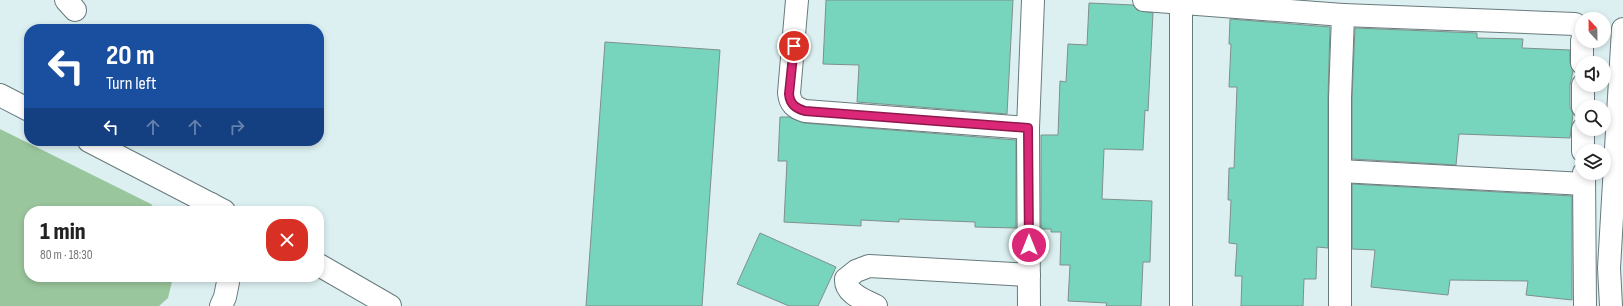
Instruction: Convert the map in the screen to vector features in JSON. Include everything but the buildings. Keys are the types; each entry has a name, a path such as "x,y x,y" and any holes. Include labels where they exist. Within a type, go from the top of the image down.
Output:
{"main road":[{"path":"797,0 789,94 790,100 796,108 805,111 1028,128"},
{"path":"1029,306 1028,128 1033,0"},
{"path":"1144,0 1181,4 1343,15 1575,24"},
{"path":"1181,4 1181,306"},
{"path":"1340,306 1340,98 1343,15"},
{"path":"1611,306 1609,268 1623,29"},
{"path":"0,95 24,107"},
{"path":"98,146 211,206"},
{"path":"1340,171 1575,179"},
{"path":"1584,180 1585,306"},
{"path":"876,306 848,290 846,284 846,279 856,271 869,266 1029,275"},
{"path":"324,268 390,306"},
{"path":"221,306 225,297 228,282"}],"green space":[{"path":"0,129 24,141 24,146 34,146 153,206 24,206 24,282 172,282 168,298 159,306 0,306"}],"route":[{"path":"794,46 789,94 790,100 796,108 805,111 1028,128 1029,245"}]}
